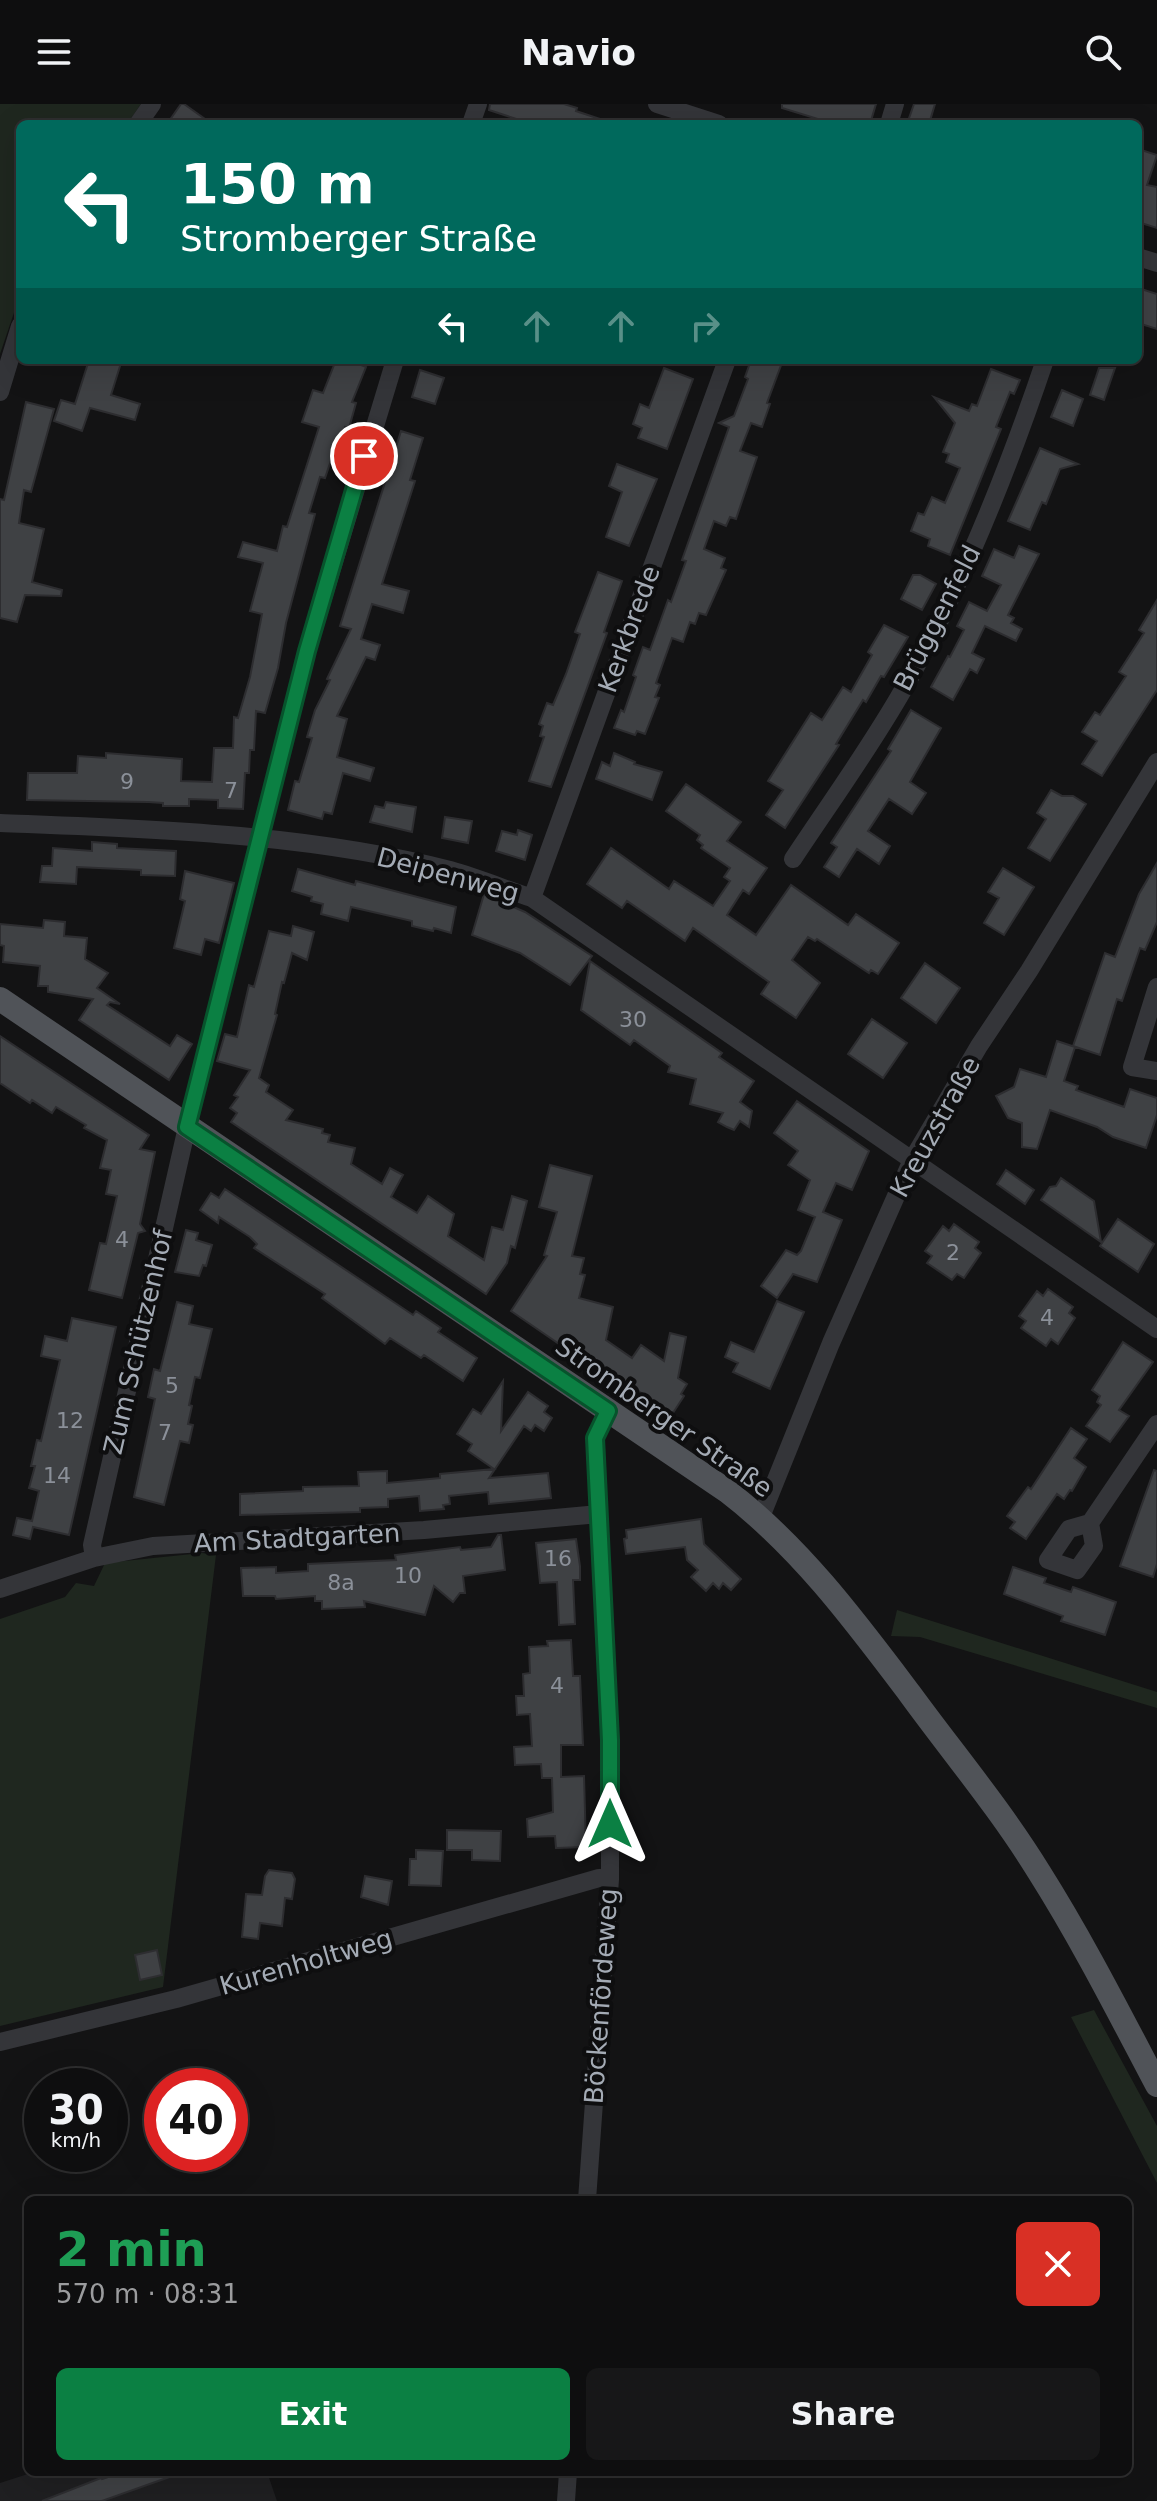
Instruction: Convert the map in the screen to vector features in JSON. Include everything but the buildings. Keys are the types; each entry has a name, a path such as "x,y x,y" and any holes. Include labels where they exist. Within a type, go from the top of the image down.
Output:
{"main road":[{"name":"Stromberger Straße","path":"0,999 761,1517 792,1547 868,1640 1039,1870 1157,2085"}],"street":[{"path":"657,104 707,120"},
{"path":"0,392 16,339"},
{"name":"Zum Schützenhof","path":"94,1558 92,1545 187,1127 307,651 394,364"},
{"name":"Kerkbrede","path":"532,898 726,364"},
{"name":"Brüggenfeld","path":"793,859 903,690 951,598 989,512 1044,364"},
{"name":"Kreuzstraße","path":"761,1517 831,1343 912,1160 979,1046 1029,971 1157,762"},
{"name":"Deipenweg","path":"0,823 260,837 372,854 452,871 532,898 1157,1329"},
{"path":"1157,987 1132,1067 1157,1071"},
{"name":"Böckenfördeweg","path":"587,2196 610,1879 610,1740 595,1438 608,1411"},
{"path":"1090,1523 1157,1424"},
{"name":"Am Stadtgarten","path":"0,1589 94,1558 153,1546 424,1530 599,1514"},
{"name":"Kurenholtweg","path":"0,2042 176,1999 599,1878 610,1879"},
{"path":"566,2501 568,2476"}],"shaded area":[{"path":"0,104 141,104 130,120 16,120 16,307 0,354"},
{"path":"202,1553 216,1555 163,1987 0,2026 0,1619 65,1597 76,1583 94,1586 105,1563"},
{"path":"897,1610 1157,1692 1157,1708 920,1637 891,1636"},
{"path":"1094,2010 1157,2126 1157,2183 1071,2017"},
{"path":"24,2475 268,2476 277,2501 0,2501 0,2483"}],"route":[{"path":"364,456 307,651 187,1127 608,1411 595,1438 610,1740 610,1824"}]}
